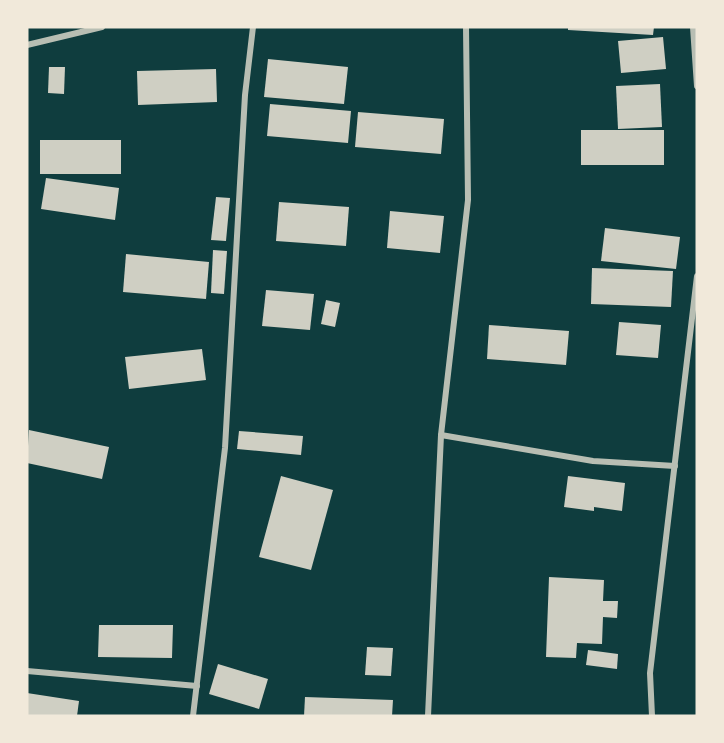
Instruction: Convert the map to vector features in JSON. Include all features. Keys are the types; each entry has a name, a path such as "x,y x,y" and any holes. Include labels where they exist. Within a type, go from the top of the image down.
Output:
{"street":[{"path":"27,45 102,27"},
{"path":"193,716 225,448 244,95 253,27"},
{"path":"429,716 441,435 468,200 466,27"},
{"path":"693,27 697,86"},
{"path":"652,716 650,673 697,276"},
{"path":"441,435 593,461 675,466"},
{"path":"27,671 197,686"}],"building":[{"path":"568,27 654,27 653,35 568,30"},
{"path":"663,37 666,69 621,73 618,41"},
{"path":"268,59 348,67 344,104 264,97"},
{"path":"49,67 65,67 64,94 48,93"},
{"path":"216,69 217,102 138,105 137,71"},
{"path":"660,84 662,127 618,129 616,86"},
{"path":"270,104 351,111 348,143 267,136"},
{"path":"358,112 444,119 441,154 355,147"},
{"path":"581,130 664,130 664,165 581,165"},
{"path":"40,140 121,140 121,174 40,174"},
{"path":"46,178 119,188 115,220 41,209"},
{"path":"216,197 230,198 226,241 211,240"},
{"path":"279,202 349,207 346,246 276,241"},
{"path":"390,211 444,216 440,253 387,248"},
{"path":"605,228 680,237 676,269 601,261"},
{"path":"213,250 227,251 224,294 211,293"},
{"path":"126,254 209,262 206,299 123,292"},
{"path":"592,268 673,271 671,307 591,304"},
{"path":"266,290 314,294 310,330 262,326"},
{"path":"326,300 340,303 335,327 321,324"},
{"path":"619,322 661,325 658,358 616,355"},
{"path":"489,325 569,331 566,365 487,359"},
{"path":"202,349 206,380 129,389 125,357"},
{"path":"29,430 109,447 102,479 27,463"},
{"path":"239,431 303,436 301,455 237,449"},
{"path":"281,476 333,490 311,570 259,557"},
{"path":"568,476 625,483 622,511 594,507 594,511 564,507"},
{"path":"549,577 604,580 603,601 618,601 617,618 603,617 602,644 577,643 576,658 546,657"},
{"path":"99,625 173,625 172,658 98,657"},
{"path":"367,647 393,648 391,676 365,675"},
{"path":"588,650 618,654 617,669 586,665"},
{"path":"218,664 268,679 259,709 209,694"},
{"path":"27,693 79,701 77,716 27,716"},
{"path":"305,697 393,700 392,716 304,716"}]}
